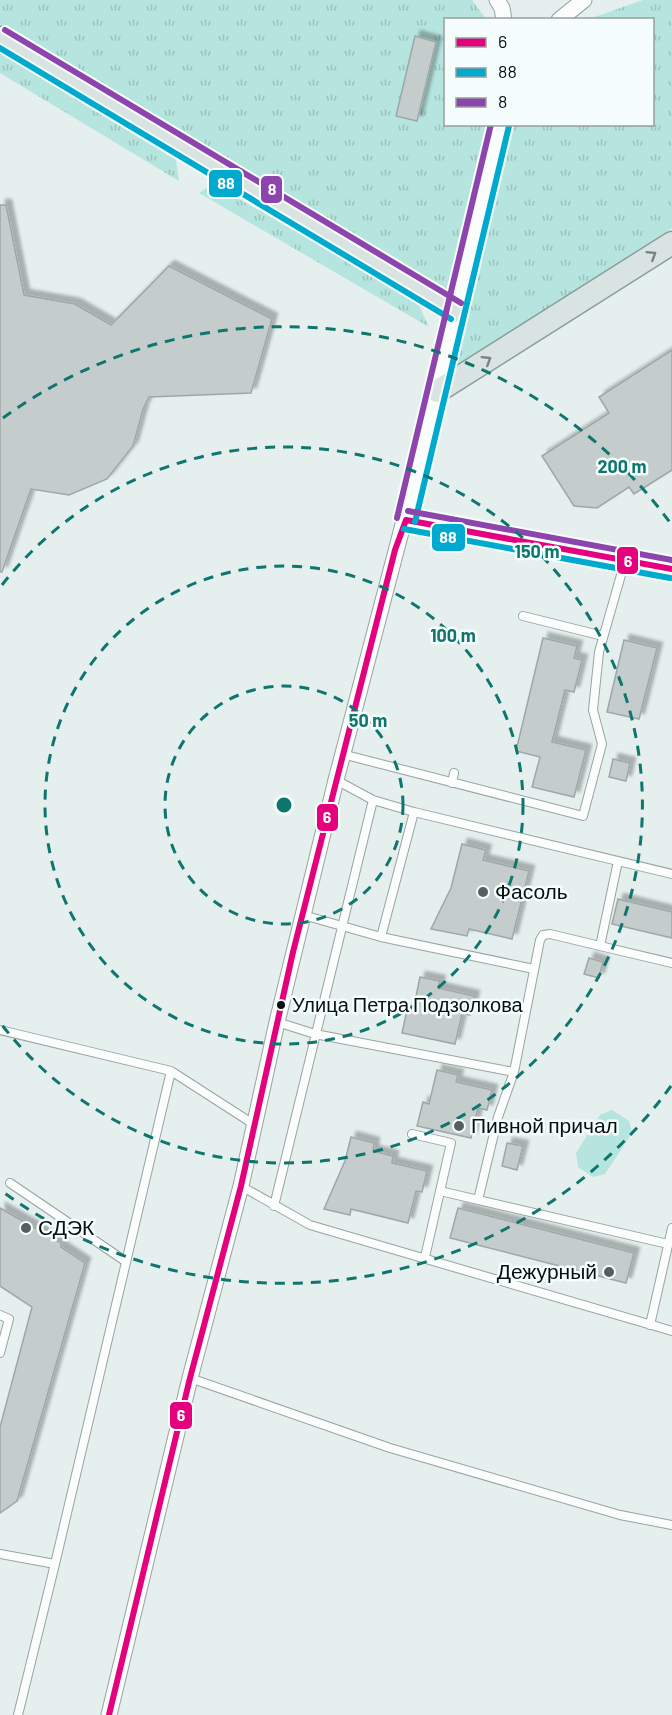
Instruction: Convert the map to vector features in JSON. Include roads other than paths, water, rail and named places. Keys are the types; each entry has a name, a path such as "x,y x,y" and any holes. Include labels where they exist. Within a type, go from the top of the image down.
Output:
{"main road":[{"path":"0,38 456,311"},
{"path":"438,391 672,243"}],"street":[{"path":"497,0 504,18"},
{"path":"562,18 584,0"},
{"path":"109,1715 190,1378 241,1186 277,1022 342,754 395,550 406,520 438,391 500,126"}],"lane":[{"path":"406,520 672,569"},
{"path":"342,754 583,816 602,744 592,710 603,636 625,561"},
{"path":"523,616 603,636"},
{"path":"452,783 454,773"},
{"path":"336,780 373,800 414,812 672,874"},
{"path":"274,1206 373,800"},
{"path":"381,937 414,812"},
{"path":"600,946 618,861"},
{"path":"303,915 381,937 534,969"},
{"path":"478,1200 498,1117 514,1072 543,935 672,963"},
{"path":"277,1022 315,1034 514,1072"},
{"path":"0,1030 171,1071 255,1125"},
{"path":"18,1715 171,1071"},
{"path":"412,1134 451,1143 425,1257"},
{"path":"10,1183 125,1261"},
{"path":"241,1186 310,1225 672,1331"},
{"path":"440,1191 668,1244"},
{"path":"650,1325 672,1228"},
{"path":"0,1315 9,1319 0,1353"},
{"path":"190,1378 390,1448 620,1515 672,1525"},
{"path":"0,1554 55,1564"}],"place":[{"name":"Фасоль","path":"483,892"},
{"name":"Улица Петра Подзолкова","path":"281,1005"},
{"name":"Пивной причал","path":"459,1126"},
{"name":"СДЭК","path":"26,1228"},
{"name":"Дежурный","path":"609,1272"}]}
